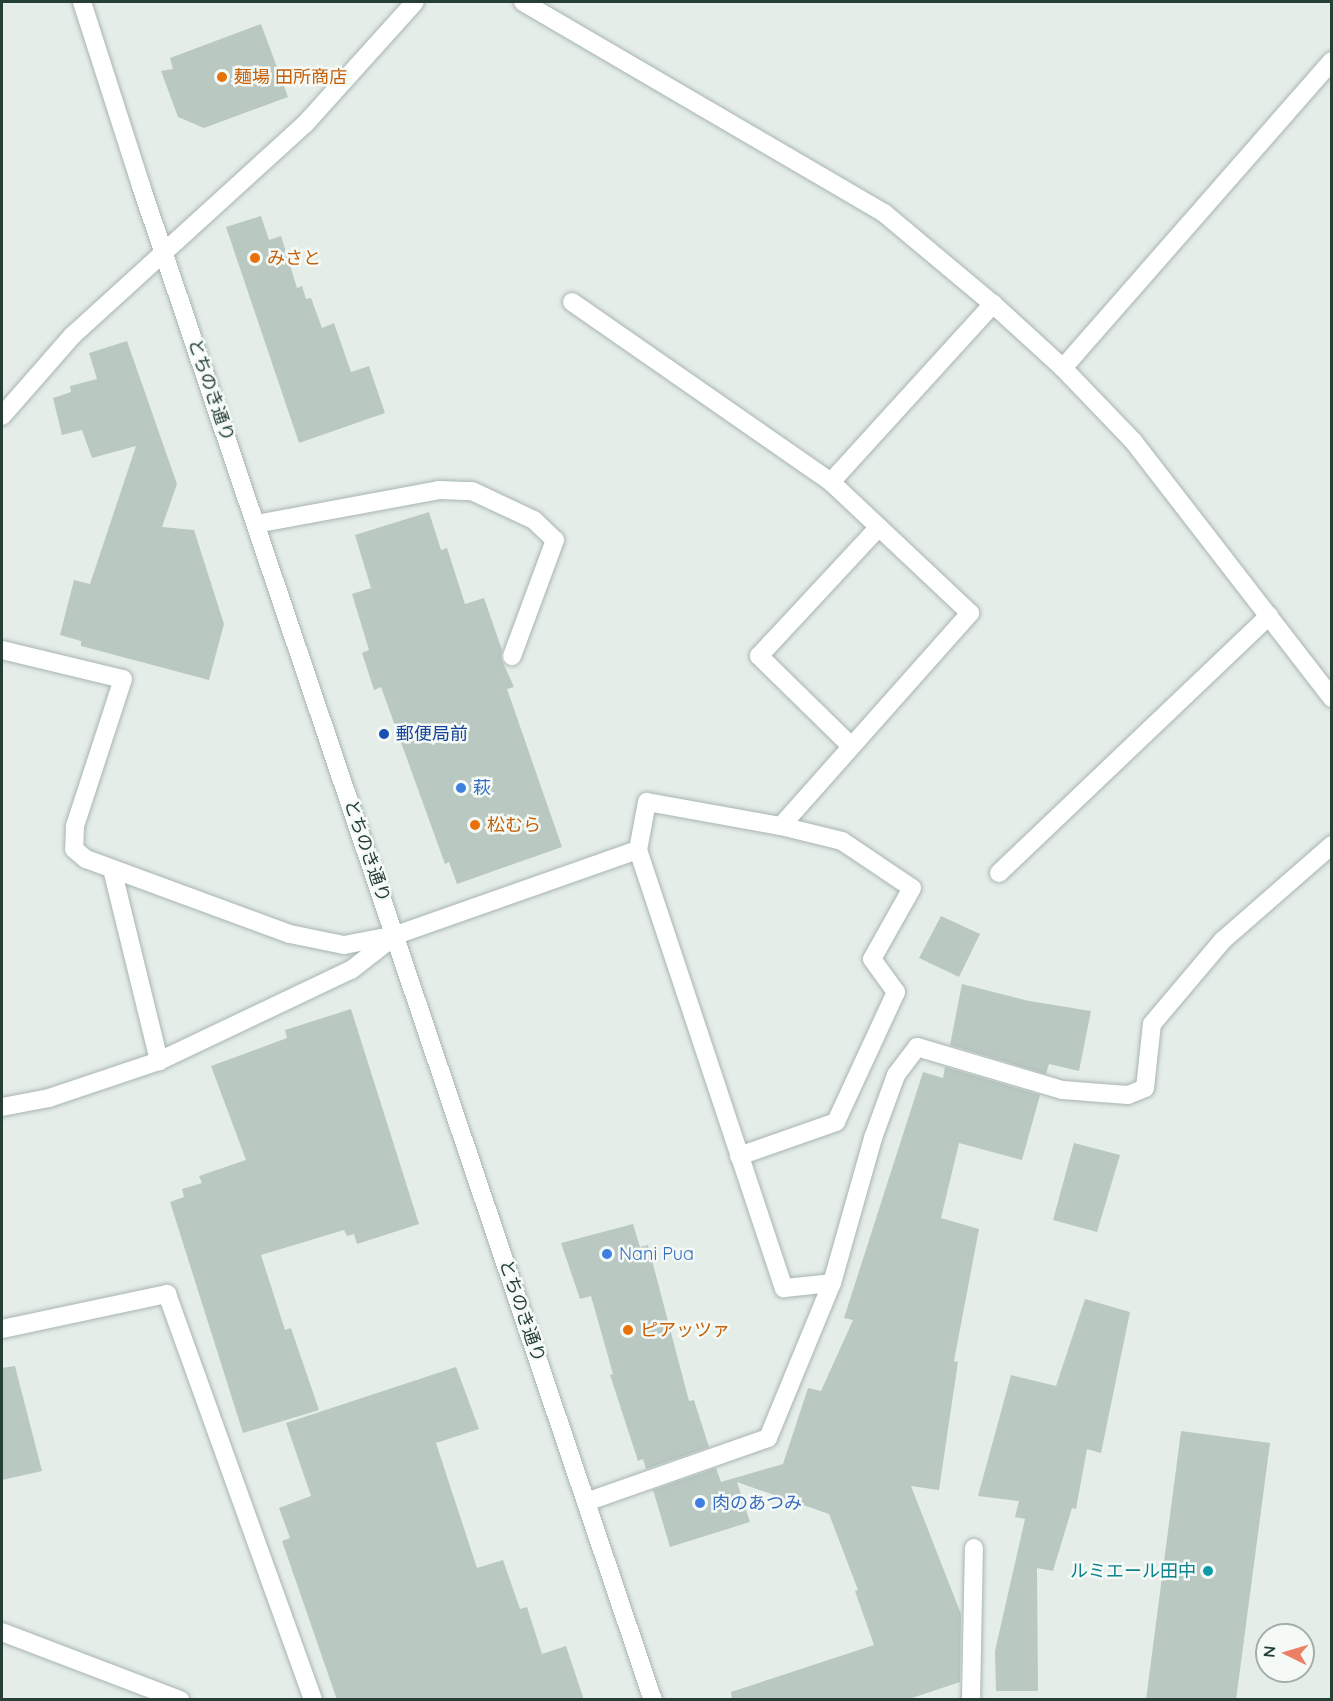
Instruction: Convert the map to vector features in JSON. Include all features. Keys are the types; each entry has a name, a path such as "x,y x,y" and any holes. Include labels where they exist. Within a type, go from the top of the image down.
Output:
{"street":[{"name":"とちのき通り","path":"82,2 163,250 653,1700"},
{"path":"2,416 73,335 163,250 305,124 415,2"},
{"path":"522,2 884,213 993,304 1063,368 1134,442 1332,698"},
{"path":"1063,368 1332,61"},
{"path":"572,302 831,482 970,613 781,826"},
{"path":"831,482 993,304"},
{"path":"256,524 440,490 472,491 534,520 555,540 512,656"},
{"path":"851,746 759,656 879,527"},
{"path":"999,873 1269,616"},
{"path":"2,650 123,679 75,826 74,849 112,869 290,934 344,945 396,935 638,850"},
{"path":"739,1155 836,1122 896,992 872,959 912,888 842,841 781,826 647,802 638,850 739,1155 784,1288 832,1284"},
{"path":"586,1502 768,1438 832,1284 877,1128 896,1075 917,1047 1062,1090 1128,1095 1145,1088 1152,1024 1223,940 1332,845"},
{"path":"112,869 159,1061"},
{"path":"2,1107 49,1098 159,1061 351,970 396,935"},
{"path":"2,1329 167,1294 313,1700"},
{"path":"971,1700 974,1548"},
{"path":"2,1632 180,1700"}],"building":[{"path":"261,24 288,97 204,128 178,117 161,71 173,69 170,58"},
{"path":"261,216 269,240 281,236 297,288 302,286 306,299 311,298 322,328 334,323 351,372 369,366 385,413 299,443 226,227"},
{"path":"127,341 177,484 162,527 194,530 224,624 209,680 81,646 81,641 60,635 74,580 90,584 136,446 92,458 82,430 62,435 53,398 71,392 70,386 97,379 89,353"},
{"path":"429,512 441,550 447,548 465,604 484,598 502,650 501,658 514,687 507,689 562,847 457,884 449,862 445,864 381,687 374,690 362,653 369,650 352,594 371,588 355,535"},
{"path":"941,916 980,934 959,977 919,958"},
{"path":"962,984 1029,1001 1091,1011 1079,1071 1049,1064 1046,1074 950,1045"},
{"path":"351,1009 419,1224 357,1244 354,1234 347,1236 344,1230 261,1255 285,1330 291,1328 319,1410 243,1433 170,1202 184,1197 182,1189 202,1183 199,1176 246,1160 211,1066 287,1038 285,1030"},
{"path":"945,1067 1040,1095 1022,1160 959,1143 941,1218 979,1229 954,1361 958,1362 939,1490 911,1486 961,1614 960,1682 906,1700 732,1700 731,1692 874,1645 855,1591 858,1590 829,1514 737,1482 750,1522 670,1547 653,1490 716,1468 721,1482 783,1464 808,1388 821,1391 853,1320 844,1318 923,1072 943,1078"},
{"path":"1074,1143 1120,1155 1097,1232 1053,1220"},
{"path":"633,1224 640,1247 648,1245 689,1401 694,1400 709,1447 646,1469 643,1459 638,1461 610,1375 613,1374 591,1296 580,1299 561,1243"},
{"path":"1085,1299 1130,1312 1101,1453 1087,1449 1076,1509 1072,1508 1053,1571 1037,1568 1038,1691 996,1691 995,1651 1025,1519 1015,1517 1019,1501 978,1496 1011,1375 1056,1386"},
{"path":"15,1366 42,1471 2,1480 2,1368"},
{"path":"456,1367 479,1429 436,1443 477,1568 503,1560 520,1609 527,1607 542,1654 566,1646 584,1700 337,1700 282,1541 290,1538 279,1508 311,1496 286,1423"},
{"name":"ルミエール田中","path":"1181,1431 1270,1443 1236,1700 1146,1700"}],"place":[{"name":"麺場 田所商店","path":"222,77"},
{"name":"みさと","path":"255,258"},
{"name":"郵便局前","path":"384,734"},
{"name":"萩","path":"461,788"},
{"name":"松むら","path":"475,825"},
{"name":"Nani Pua","path":"607,1254"},
{"name":"ピアッツァ","path":"628,1330"},
{"name":"肉のあつみ","path":"700,1503"},
{"name":"ルミエール田中","path":"1208,1571"}]}
